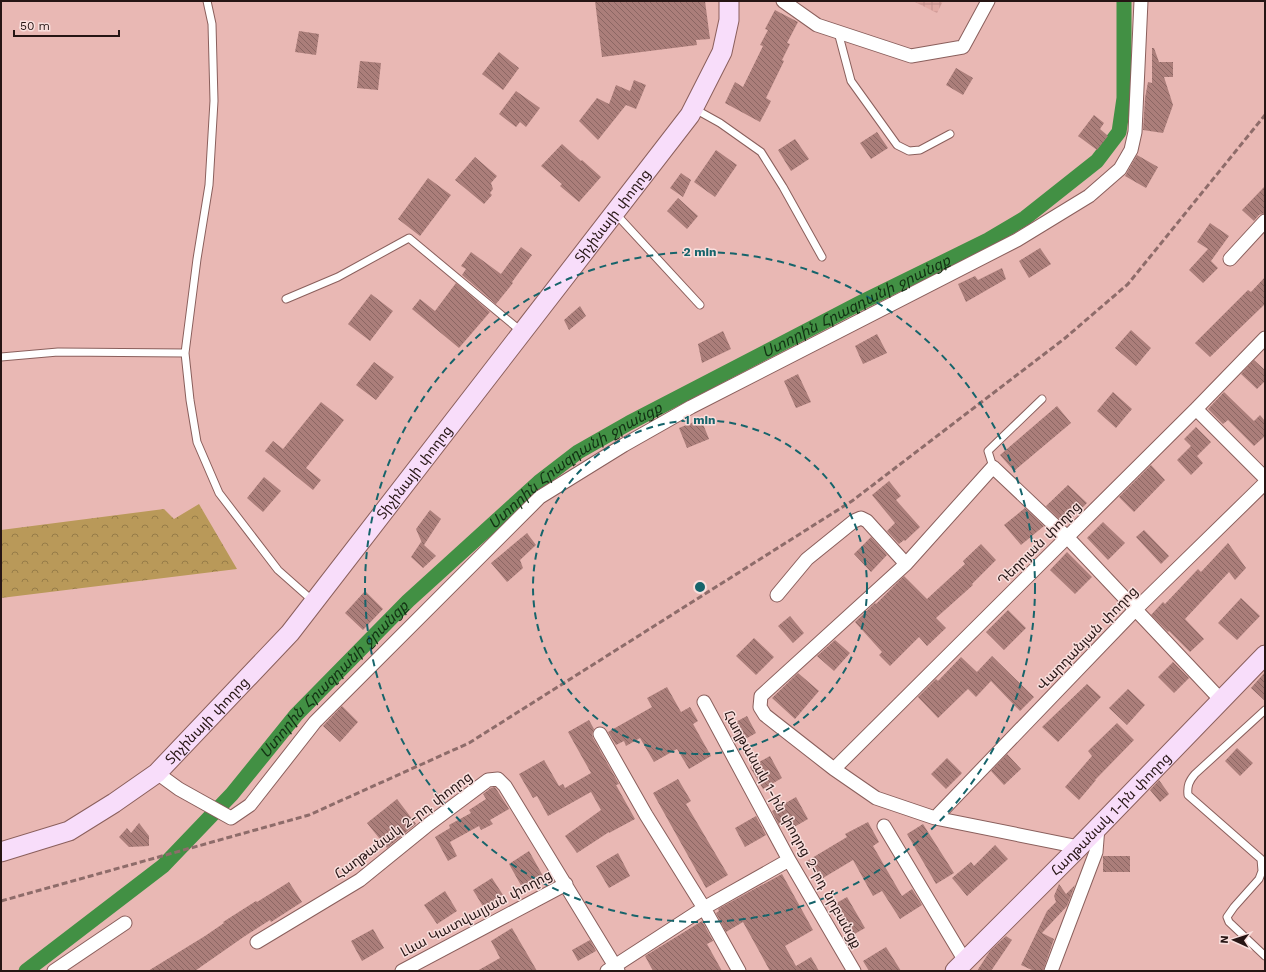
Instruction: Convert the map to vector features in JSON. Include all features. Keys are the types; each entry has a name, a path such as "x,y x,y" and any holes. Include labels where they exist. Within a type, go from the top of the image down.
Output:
{"street":[{"name":"Տիչինայի փողոց","path":"1,852 69,831 114,803 157,773 290,633 690,115 722,52 729,20 729,1"},
{"path":"783,1 817,25 911,56 963,46 988,1"},
{"path":"157,773 179,789 231,818 250,805 315,722 540,497 624,445 691,407 1017,240 1089,196 1120,169 1131,150 1135,132 1141,1"},
{"path":"1230,259 1265,221"},
{"name":"Դեղոյան փողոց","path":"834,769 1068,538 1265,338"},
{"path":"1196,409 1265,478"},
{"path":"1079,847 935,818 876,798 834,769 765,715 760,707 761,696 906,564 993,467 1068,538 1221,700"},
{"name":"Վարդանյան փողոց","path":"935,818 1135,610 1265,483"},
{"path":"777,595 807,560 854,521 861,518 867,520 906,564"},
{"name":"Հաղթանակ 1-ին փողոց","path":"960,966 1079,847 1265,655"},
{"name":"Հաղթանակ 1-ին փողոց 2-րդ նրբանցք","path":"704,702 790,860 854,971"},
{"path":"600,734 646,815 704,908 739,971"},
{"name":"Հաղթանակ 2-րդ փողոց","path":"257,942 360,880 428,824 488,780 498,779 505,786 566,884 613,969"},
{"path":"884,826 960,966"},
{"path":"1051,971 1096,852 1098,827"},
{"path":"613,969 704,908 790,860"},
{"name":"Լևա Կատվալյան փողոց","path":"402,971 566,884"},
{"path":"54,971 125,923"}],"lane":[{"path":"207,1 212,24 214,93 209,178 185,353 190,400 197,442 219,493 278,570 314,602"},
{"path":"838,31 851,81 897,145 909,152 920,150 950,134"},
{"path":"693,108 720,123 761,152 783,187 822,257"},
{"path":"614,213 700,305"},
{"path":"286,299 338,277 409,238 522,332"},
{"path":"1,357 58,352 185,353"},
{"path":"993,467 988,451 1042,399"},
{"path":"1265,710 1195,774 1190,780 1188,795 1261,858 1262,871 1260,879 1234,907 1228,916 1229,922 1265,956"}],"shaded area":[{"path":"913,1 943,1 937,13"}],"green space":[{"path":"199,504 237,569 1,598 1,530 164,509 174,519"}],"building":[{"path":"595,1 705,1 710,39 696,40 697,45 602,57"},
{"path":"775,10 798,22 787,43 790,44 782,60 784,61 766,98 771,101 760,122 725,103 735,82 743,87 763,46 760,45 768,30 765,29"},
{"path":"299,31 319,34 316,55 295,52"},
{"path":"1152,48 1154,48 1159,62 1173,62 1173,77 1164,77 1173,105 1163,133 1143,130 1145,98 1148,82 1152,83"},
{"path":"499,52 519,68 503,90 482,74"},
{"path":"360,61 381,63 378,90 357,88"},
{"path":"956,68 973,78 963,95 946,85"},
{"path":"634,80 646,85 636,109 626,105 598,140 579,121 597,98 609,104 616,85 630,91"},
{"path":"516,91 540,108 526,127 520,122 516,127 499,114"},
{"path":"1094,115 1104,123 1100,129 1108,136 1097,150 1078,136"},
{"path":"877,132 888,148 871,159 860,143"},
{"path":"795,139 809,159 791,171 778,150"},
{"path":"562,144 601,177 579,202 560,186 562,184 541,166"},
{"path":"716,150 737,165 715,197 694,182"},
{"path":"1137,155 1158,167 1146,188 1125,176"},
{"path":"475,157 497,176 491,183 493,189 490,193 492,195 484,204 455,180"},
{"path":"681,173 691,180 683,197 670,188"},
{"path":"428,178 451,195 420,236 398,219"},
{"path":"1265,186 1265,213 1259,215 1254,221 1242,210"},
{"path":"678,198 698,216 687,229 667,211"},
{"path":"1210,223 1229,236 1211,261 1218,268 1203,283 1189,270 1208,249 1197,242"},
{"path":"521,247 532,255 512,282 513,283 496,304 462,275 466,269 461,266 471,252 501,274"},
{"path":"1040,248 1051,264 1029,278 1019,261"},
{"path":"1002,268 1006,279 966,302 958,284 975,276 978,280"},
{"path":"1265,277 1265,304 1210,357 1195,343 1248,290 1251,292"},
{"path":"456,283 490,312 459,348 412,309 420,299 435,311"},
{"path":"371,294 393,311 370,341 348,324"},
{"path":"580,306 586,316 569,330 564,320"},
{"path":"1131,330 1151,348 1136,366 1115,348"},
{"path":"723,331 731,349 702,363 698,344"},
{"path":"877,334 887,353 863,364 855,346"},
{"path":"1254,360 1265,370 1265,381 1257,389 1241,374"},
{"path":"374,362 394,377 376,400 356,385"},
{"path":"798,374 811,402 796,408 784,381"},
{"path":"1113,392 1132,409 1116,428 1097,411"},
{"path":"1224,392 1254,421 1260,415 1265,421 1265,436 1254,446 1228,420 1223,424 1208,409"},
{"path":"321,402 344,420 306,468 321,480 313,490 265,451 273,441 283,449"},
{"path":"1057,406 1071,423 1014,471 1000,455"},
{"path":"701,419 709,439 687,448 679,428"},
{"path":"1196,427 1211,442 1197,456 1203,463 1191,475 1177,460 1191,446 1184,439"},
{"path":"1151,465 1165,480 1134,512 1119,497"},
{"path":"264,477 281,491 263,512 247,498"},
{"path":"889,481 901,496 896,500 920,527 905,541 904,540 899,544 887,531 895,523 872,495"},
{"path":"1068,485 1087,503 1065,525 1046,506"},
{"path":"1025,508 1044,526 1021,545 1004,525"},
{"path":"430,510 441,519 424,545 436,556 423,568 411,557 421,542 422,543 416,529"},
{"path":"1103,522 1125,543 1108,560 1087,538"},
{"path":"1144,530 1169,556 1161,564 1136,537"},
{"path":"527,533 536,545 520,560 523,568 507,582 491,563"},
{"path":"871,537 887,555 871,572 854,554"},
{"path":"1228,543 1246,568 1235,580 1229,572 1185,619 1204,639 1190,652 1151,615 1163,602 1165,604 1198,569 1201,572"},
{"path":"981,544 996,560 972,584 973,585 936,618 946,628 927,646 919,637 890,666 879,655 882,652 855,622 875,603 876,604 904,576 927,599 965,564 963,561"},
{"path":"1067,552 1092,577 1075,594 1050,570"},
{"path":"365,591 383,609 363,630 345,613"},
{"path":"1241,598 1260,616 1237,640 1218,623"},
{"path":"1008,610 1026,628 1004,650 986,632"},
{"path":"790,616 804,633 793,643 778,626"},
{"path":"754,638 774,657 756,675 736,656"},
{"path":"835,640 850,653 834,671 817,656"},
{"path":"992,656 1034,697 1020,711 991,681 976,697 968,689 938,718 918,697 936,679 938,681 961,657 977,672"},
{"path":"1173,662 1189,678 1174,693 1158,677"},
{"path":"1265,672 1265,701 1251,688"},
{"path":"798,673 819,691 795,719 772,698"},
{"path":"1087,684 1101,697 1058,742 1042,727"},
{"path":"667,687 681,712 690,707 698,721 693,724 711,756 689,769 677,749 654,762 640,738 626,746 624,741 616,745 608,732 652,707 647,698"},
{"path":"1128,689 1145,705 1127,725 1109,708"},
{"path":"342,706 358,722 340,742 323,726"},
{"path":"747,716 756,733 740,742 730,725"},
{"path":"589,720 594,729 592,734 593,738 619,784 616,785 635,819 609,832 577,853 565,836 601,810 591,792 548,816 537,796 533,798 519,774 544,760 559,786 563,784 565,788 591,773 568,732"},
{"path":"1117,723 1134,740 1095,780 1079,800 1065,787 1092,756 1088,751"},
{"path":"1237,748 1253,763 1240,776 1225,761"},
{"path":"1007,754 1021,769 1004,785 991,771"},
{"path":"770,756 782,778 763,789 750,767"},
{"path":"947,758 962,773 946,789 931,774"},
{"path":"678,779 691,801 686,804 728,875 706,888 653,793"},
{"path":"1159,780 1169,794 1160,802 1150,790"},
{"path":"495,787 509,809 490,820 493,824 481,830 479,826 450,842 457,856 448,861 435,837 450,828 449,825 471,813 469,810 486,799 483,794"},
{"path":"796,797 808,819 789,830 785,824 780,827 772,811"},
{"path":"397,799 416,824 387,848 367,823"},
{"path":"756,816 766,835 745,847 735,828"},
{"path":"868,822 879,842 873,846 902,896 912,889 922,905 900,919 882,891 873,896 853,860 818,881 807,861 847,837 845,834"},
{"path":"139,823 149,836 149,846 129,847 119,837 127,828 131,833"},
{"path":"923,824 954,873 936,884 907,834"},
{"path":"995,845 1008,859 967,896 952,878 971,862 974,866"},
{"path":"529,851 543,876 523,889 509,864"},
{"path":"618,853 630,876 609,888 596,866"},
{"path":"1103,856 1130,856 1130,872 1103,872"},
{"path":"782,874 813,930 785,946 796,966 811,957 819,971 770,971 743,922 726,932 716,913 719,911 718,909"},
{"path":"492,878 503,895 484,908 473,890"},
{"path":"289,882 302,902 271,922 270,920 245,936 195,971 148,971 205,936 224,923 223,922 256,901 257,902"},
{"path":"1059,884 1066,894 1075,885 1067,906 1042,933 1054,939 1043,971 1034,971 1021,965 1047,911 1056,902 1054,896"},
{"path":"445,891 457,911 437,924 424,905"},
{"path":"847,897 865,928 851,936 833,905"},
{"path":"702,921 713,941 707,944 722,971 653,971 645,956"},
{"path":"512,928 537,971 477,971 500,958 491,941"},
{"path":"373,929 384,948 362,961 351,941"},
{"path":"1006,936 1012,940 991,971 977,971 990,951"},
{"path":"590,940 596,951 578,961 572,950"},
{"path":"886,947 901,971 869,971 863,961"}],"waterway":[{"name":"Ստորին Հրազդանի ջրանցք","path":"26,971 163,866 232,794 296,715 408,601 539,482 578,452 629,423 860,303 988,240 1025,218 1097,161 1119,132 1124,98 1124,1"}],"railway":[{"path":"1,901 309,815 469,743 852,501 1064,339 1128,284 1265,115"}]}
